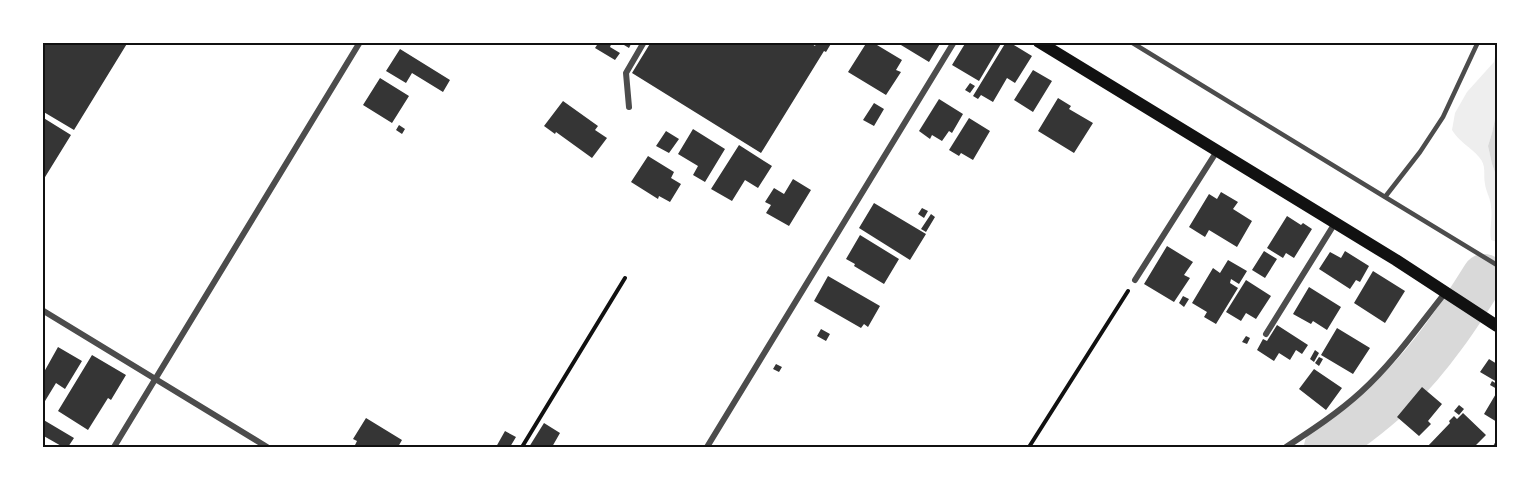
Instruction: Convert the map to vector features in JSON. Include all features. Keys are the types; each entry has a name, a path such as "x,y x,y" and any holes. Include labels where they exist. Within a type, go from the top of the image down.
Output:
{"main road":[{"path":"1040,42 1396,260 1497,326"}],"street":[{"path":"114,447 360,42"},
{"path":"629,107 626,73 644,42"},
{"path":"707,447 954,42"},
{"path":"1135,280 1217,151"},
{"path":"1266,334 1335,223"},
{"path":"1286,447 1330,417 1361,392 1401,350 1448,294"},
{"path":"42,310 267,447"}],"lane":[{"path":"1131,42 1497,265"},
{"path":"1385,197 1420,152 1443,117 1479,42"}],"path":[{"path":"522,447 626,278"},
{"path":"1029,447 1135,280"}],"shaded area":[{"path":"1497,45 1497,109 1488,146 1497,178 1497,231 1495,236 1497,242 1491,240 1491,204 1484,180 1483,164 1452,130 1455,113 1467,92 1494,62"},
{"path":"1497,109 1497,178 1488,146"}],"building":[{"path":"42,42 128,42 74,130 42,111"},
{"path":"599,42 612,42 610,47 620,53 615,60 595,48"},
{"path":"619,42 632,42 629,48"},
{"path":"651,42 809,42 815,46 817,42 832,42 826,52 824,51 761,153 632,73"},
{"path":"867,42 872,42 902,60 896,70 901,72 886,95 848,72"},
{"path":"896,42 941,42 929,62"},
{"path":"966,42 1002,42 979,81 952,65"},
{"path":"1006,42 1032,56 1015,83 1007,78 993,102 981,95 978,99 973,96"},
{"path":"400,49 450,80 443,92 412,73 406,83 386,71"},
{"path":"1033,70 1052,81 1033,112 1014,100"},
{"path":"380,78 409,96 392,123 363,105"},
{"path":"970,83 975,86 970,93 965,90"},
{"path":"1058,98 1071,106 1069,109 1093,123 1074,153 1038,131"},
{"path":"939,99 963,114 952,133 949,131 942,141 932,135 930,139 919,131"},
{"path":"563,101 598,126 595,130 607,138 592,158 544,126"},
{"path":"874,103 884,109 874,126 863,120"},
{"path":"42,117 71,135 42,182"},
{"path":"969,118 990,131 973,160 961,153 959,156 949,150"},
{"path":"399,125 405,129 402,134 396,130"},
{"path":"693,129 725,149 705,182 693,175 698,166 678,154"},
{"path":"666,131 679,139 669,153 656,146"},
{"path":"739,145 772,166 758,188 745,180 732,201 711,189"},
{"path":"648,156 674,172 671,178 681,184 670,202 659,196 658,199 631,182"},
{"path":"793,179 811,190 789,226 766,213 771,205 765,202 774,188 784,194"},
{"path":"1221,192 1238,202 1233,209 1252,221 1237,247 1209,230 1205,237 1189,227 1209,194 1217,199"},
{"path":"874,203 926,234 910,260 859,228"},
{"path":"922,208 928,211 924,218 918,214"},
{"path":"931,214 935,217 926,232 921,229"},
{"path":"1287,216 1312,229 1294,258 1286,253 1283,258 1267,248"},
{"path":"860,235 899,259 884,284 846,259"},
{"path":"1167,246 1193,262 1184,275 1190,278 1174,302 1144,284"},
{"path":"1264,251 1277,259 1265,278 1252,270"},
{"path":"1345,251 1369,266 1360,282 1356,280 1350,289 1319,269 1330,252 1341,258"},
{"path":"1228,260 1247,271 1239,284 1231,279 1230,283 1238,288 1216,324 1204,317 1207,312 1192,303 1213,268 1220,273"},
{"path":"1373,271 1405,291 1385,323 1354,303"},
{"path":"828,276 880,306 868,327 864,324 861,328 814,301"},
{"path":"1246,280 1271,296 1256,319 1246,313 1241,321 1226,312"},
{"path":"1309,287 1341,307 1327,330 1313,321 1311,324 1293,314"},
{"path":"1183,296 1189,299 1184,307 1179,303"},
{"path":"1277,325 1308,345 1302,354 1296,350 1290,360 1279,353 1274,361 1257,350 1263,339 1267,341"},
{"path":"1337,328 1370,348 1353,374 1321,355"},
{"path":"821,329 830,334 826,341 817,336"},
{"path":"1246,336 1250,338 1247,344 1242,342"},
{"path":"58,347 82,361 65,389 56,383 42,406 42,371 44,372"},
{"path":"1315,350 1319,353 1314,362 1310,359"},
{"path":"92,355 126,375 111,400 108,398 88,430 58,411"},
{"path":"1319,357 1323,359 1319,366 1315,363"},
{"path":"1489,359 1497,364 1497,382 1480,372"},
{"path":"776,364 782,367 779,372 773,369"},
{"path":"1314,369 1342,388 1326,410 1299,389"},
{"path":"1492,381 1497,384 1497,389 1490,385"},
{"path":"1422,387 1442,404 1428,421 1431,424 1419,436 1397,417"},
{"path":"1497,392 1497,422 1484,414"},
{"path":"1459,405 1464,409 1459,415 1454,411"},
{"path":"1463,413 1486,435 1474,447 1427,447 1454,416 1457,419"},
{"path":"366,418 402,440 398,447 354,447 357,441 353,439"},
{"path":"42,419 74,438 68,447 63,447 42,435"},
{"path":"544,423 560,433 552,447 529,447"},
{"path":"505,431 516,437 510,447 496,447"}],"waterway":[{"path":"1326,447 1372,413 1410,377 1444,336 1484,276"}]}
